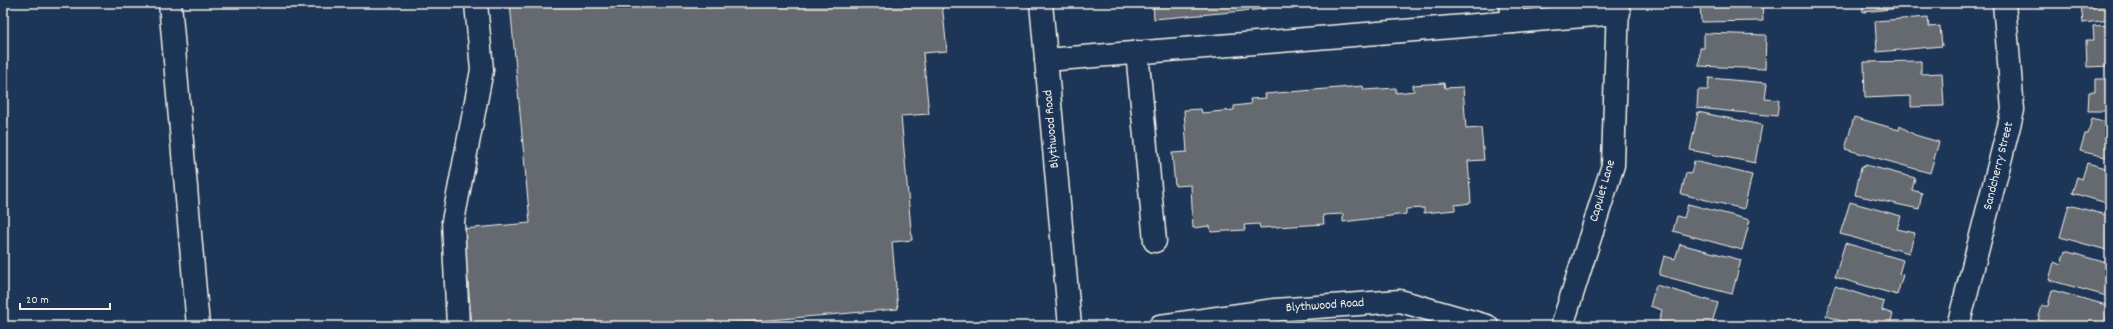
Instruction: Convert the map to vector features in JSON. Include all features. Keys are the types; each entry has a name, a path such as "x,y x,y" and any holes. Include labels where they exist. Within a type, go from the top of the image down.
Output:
{"street":[{"path":"170,3 198,326"},
{"path":"458,326 453,221 482,70 476,3"},
{"name":"Blythwood Road","path":"1040,3 1070,326"},
{"name":"Sandcherry Street","path":"1958,326 2013,110 2004,3"},
{"path":"1046,60 1137,52 1512,12 1619,8"},
{"name":"Capulet Lane","path":"1562,326 1613,165 1619,8"},
{"path":"1137,52 1155,241"},
{"name":"Blythwood Road","path":"1166,326 1275,310 1400,301 1487,326"}],"building":[{"path":"510,3 942,3 947,51 923,53 929,114 901,116 912,240 892,242 898,309 699,326 472,326 463,229 530,223"},
{"path":"1153,3 1265,3 1266,9 1154,19"},
{"path":"1700,3 1762,3 1763,21 1701,22"},
{"path":"1862,3 1938,3 1938,4 1863,12"},
{"path":"2110,3 2110,20 2083,23 2081,4"},
{"path":"1928,17 1929,27 1940,26 1942,46 1877,52 1875,21"},
{"path":"2110,25 2110,66 2087,67 2086,40 2094,40 2093,26"},
{"path":"1704,33 1766,35 1765,69 1699,66 1700,48 1704,48"},
{"path":"1921,61 1921,74 1942,73 1944,106 1911,107 1911,96 1865,98 1864,62"},
{"path":"1709,78 1767,83 1765,99 1779,100 1777,116 1697,108 1698,90 1708,90"},
{"path":"2095,79 2110,79 2110,111 2088,111 2089,92 2095,92"},
{"path":"1444,83 1445,88 1463,87 1466,129 1481,128 1484,160 1468,161 1471,203 1455,205 1455,210 1424,213 1424,208 1406,209 1406,214 1343,222 1343,214 1323,215 1324,224 1260,228 1259,224 1244,225 1245,230 1211,232 1210,226 1193,228 1191,185 1175,186 1172,153 1187,152 1184,110 1201,109 1202,113 1234,110 1234,106 1251,104 1250,99 1266,98 1265,94 1363,86 1364,90 1396,88 1396,93 1414,91 1413,85"},
{"path":"1698,112 1762,125 1755,163 1690,150"},
{"path":"1854,117 1899,130 1900,126 1915,135 1939,142 1930,173 1845,149"},
{"path":"2092,118 2110,123 2110,158 2080,151 2085,134 2088,134"},
{"path":"1694,161 1752,175 1744,209 1681,194 1686,173 1691,174"},
{"path":"2087,163 2110,169 2110,204 2072,193 2077,177 2082,179"},
{"path":"1866,165 1915,178 1912,190 1922,193 1919,209 1855,195 1861,168"},
{"path":"1850,202 1901,216 1897,229 1915,233 1909,253 1840,234"},
{"path":"1688,204 1750,220 1742,250 1673,231 1677,216 1684,218"},
{"path":"2069,205 2110,216 2110,251 2060,237"},
{"path":"1845,243 1903,260 1899,274 1903,275 1897,295 1835,277"},
{"path":"1680,244 1741,260 1732,294 1659,275 1664,256 1675,259"},
{"path":"2065,251 2110,264 2110,297 2049,280 2054,262 2061,265"},
{"path":"1656,285 1718,303 1711,326 1675,326 1659,321 1662,310 1650,306"},
{"path":"1835,286 1884,302 1882,310 1893,314 1889,326 1857,326 1826,316"},
{"path":"2052,290 2110,306 2104,326 2058,326 2038,320 2042,306 2048,306"},
{"path":"1800,320 1822,326 1798,326"}]}
